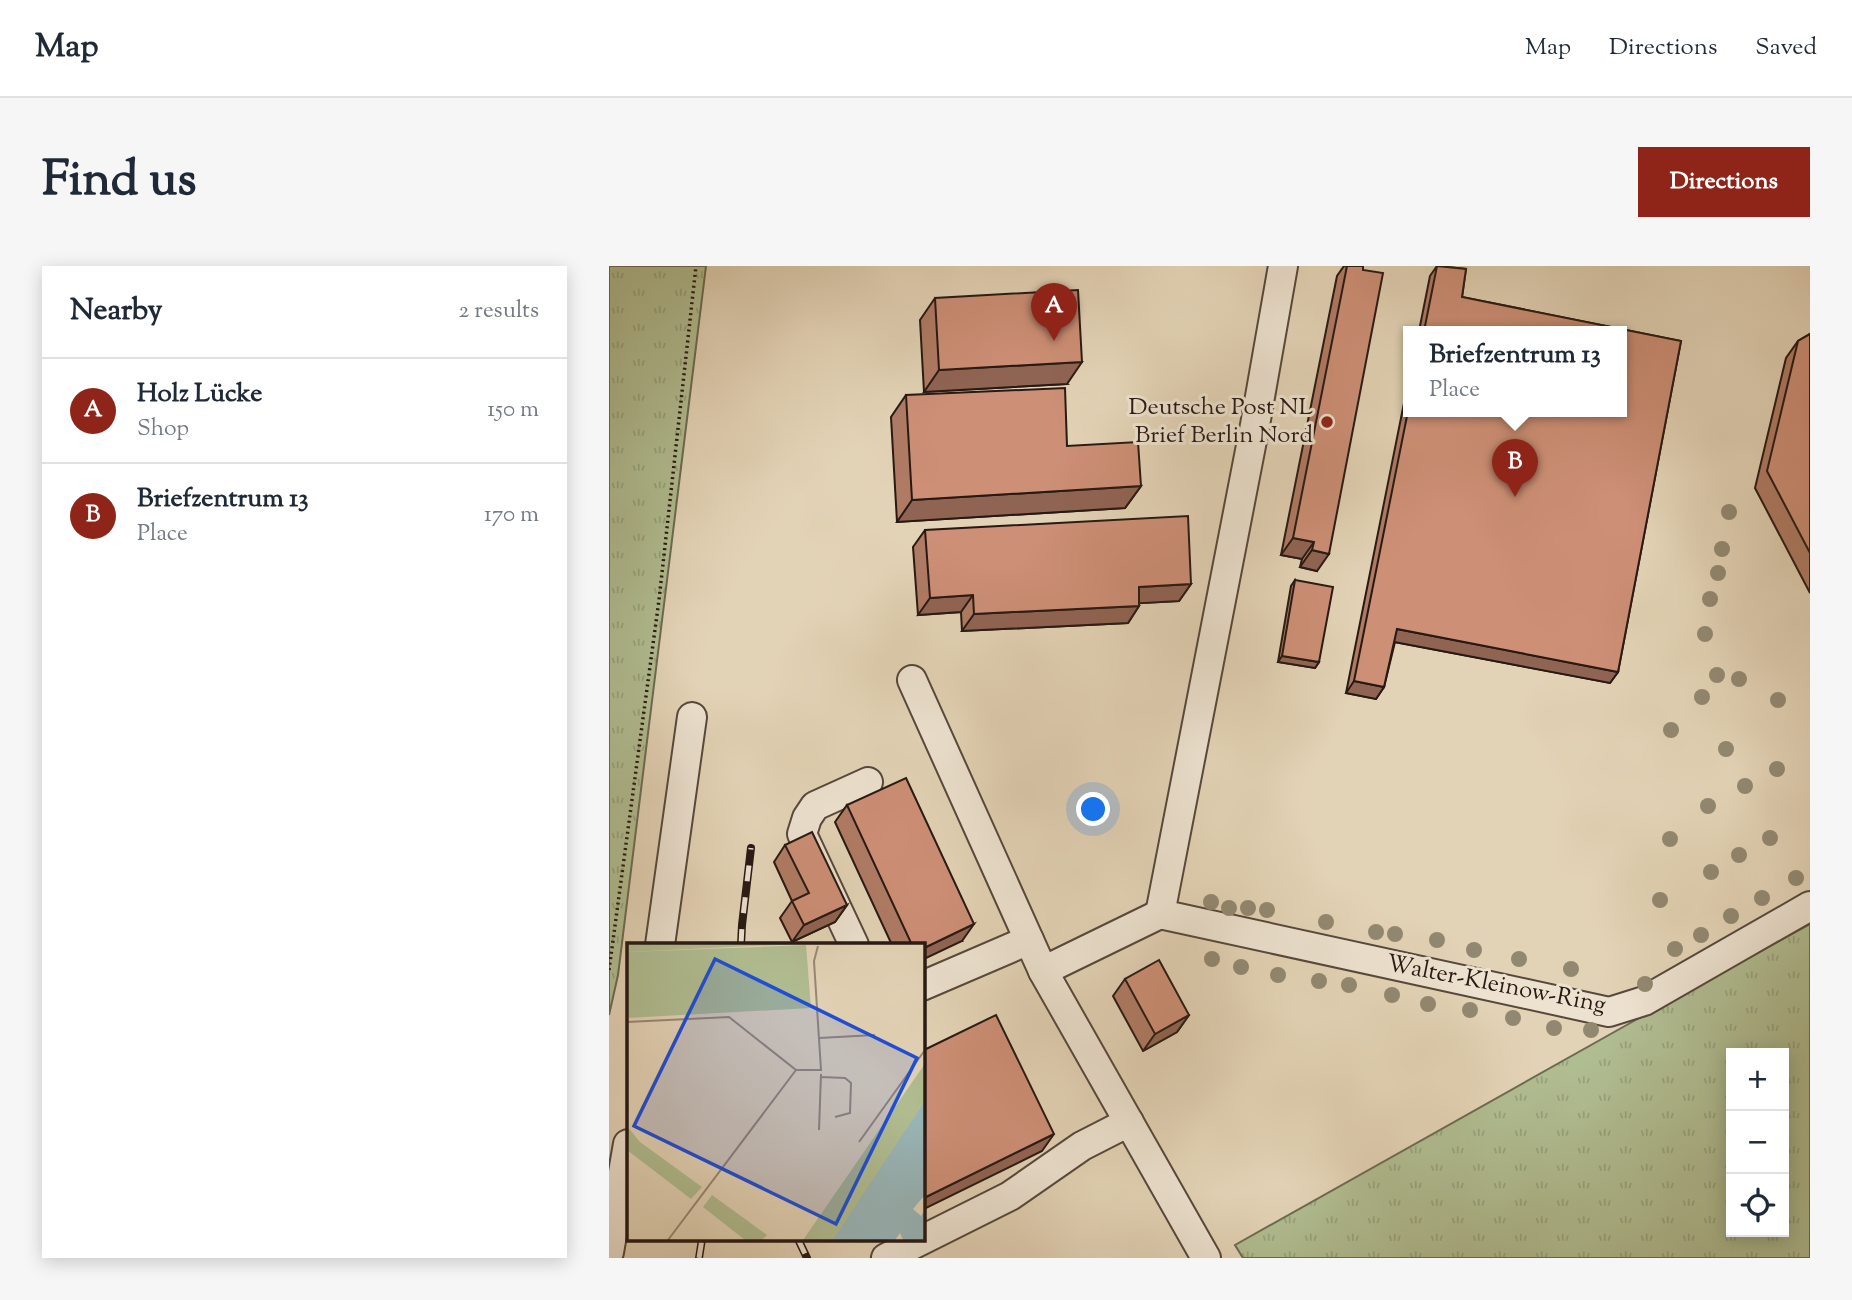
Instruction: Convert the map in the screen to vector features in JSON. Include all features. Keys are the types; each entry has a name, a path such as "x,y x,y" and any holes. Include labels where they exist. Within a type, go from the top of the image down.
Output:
{"street":[{"path":"1042,971 1160,914 1253,438 1283,266"},
{"path":"912,680 1042,971 1206,1258"},
{"path":"660,943 692,717"},
{"path":"853,943 802,834 807,818 815,806 868,782"},
{"name":"Walter-Kleinow-Ring","path":"1160,914 1609,1012 1644,1001 1810,906"},
{"path":"924,985 1029,940"},
{"path":"924,1239 1010,1196 1082,1146 1129,1122"},
{"path":"609,1252 627,1150"},
{"path":"886,1258 922,1240"}],"path":[{"path":"609,970 659,600 696,266"}],"green space":[{"path":"609,266 706,266 618,975 609,1015"},
{"path":"1810,924 1810,1258 1243,1258 1235,1245"}],"building":[{"name":"Deutsche Post NL Brief Berlin Nord","path":"1347,266 1363,266 1363,270 1383,273 1329,554 1312,550 1314,542 1293,538"},
{"path":"1437,266 1466,269 1462,297 1606,326 1425,326"},
{"path":"1078,290 1082,362 939,370 935,298"},
{"path":"1627,330 1681,341 1618,672 1397,629 1384,687 1354,681 1407,417 1627,417"},
{"path":"1810,334 1810,553 1767,471 1798,341"},
{"path":"1065,388 1067,446 1138,442 1141,486 912,500 906,395"},
{"path":"1188,516 1191,584 1139,587 1139,606 974,614 973,595 930,598 925,530"},
{"path":"1295,580 1333,587 1319,662 1282,656"},
{"path":"906,778 974,924 924,948 924,943 911,943 847,805"},
{"path":"812,832 847,905 804,925 792,901 809,893 785,845"},
{"path":"1159,960 1189,1015 1155,1034 1125,979"},
{"path":"996,1015 1054,1134 924,1198 924,1050"}],"railway":[{"path":"741,943 751,848"},
{"path":"699,1258 702,1240"},
{"path":"798,1240 807,1258"}],"place":[{"name":"Holz Lücke","path":"1054,341"},
{"name":"Deutsche Post NL Brief Berlin Nord","path":"1327,422"},
{"name":"Briefzentrum 13","path":"1515,497"}]}
